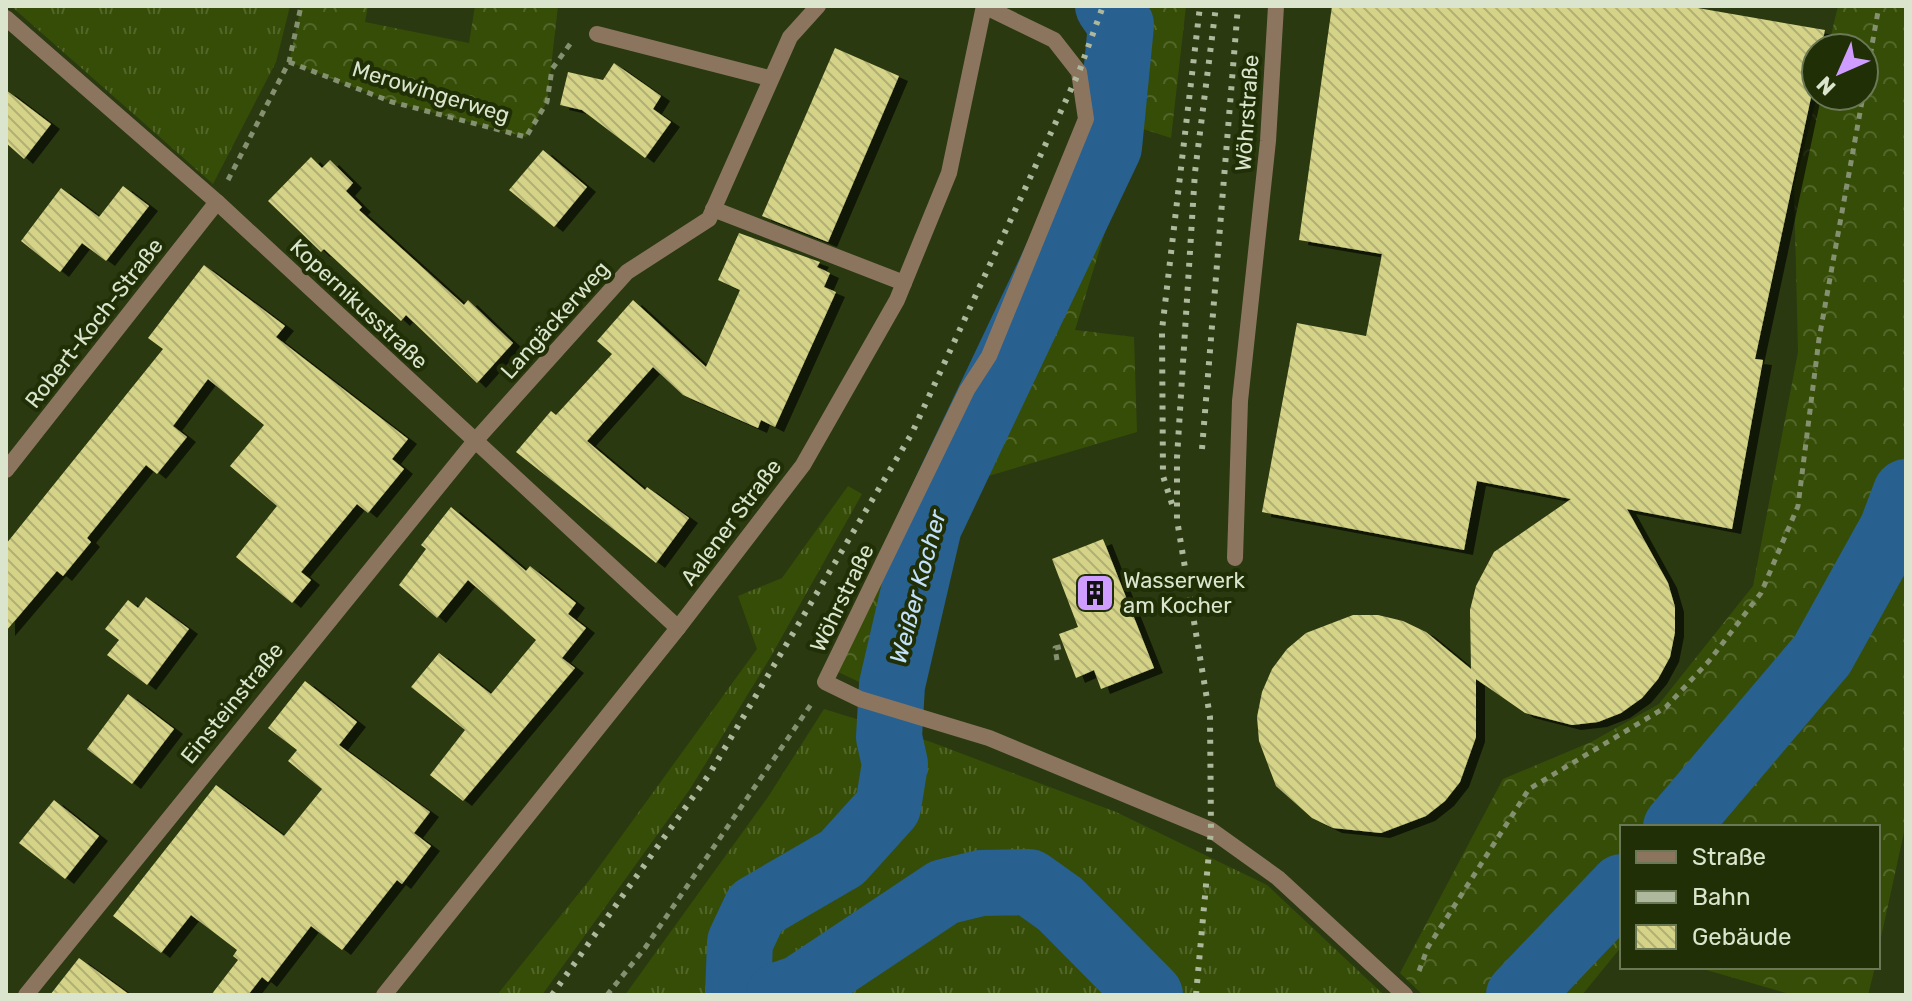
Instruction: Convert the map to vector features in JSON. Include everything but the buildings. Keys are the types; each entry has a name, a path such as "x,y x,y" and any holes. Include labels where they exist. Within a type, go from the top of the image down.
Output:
{"street":[{"name":"Langäckerweg","path":"475,441 627,272 709,219 769,78 790,37 818,6"},
{"name":"Aalener Straße","path":"384,995 678,628 803,465 904,283 949,173 984,6"},
{"name":"Wöhrstraße","path":"984,6 1054,40 1079,72 1086,119 989,356 967,390 825,682 860,699 989,738 1211,830 1278,878 1409,989"},
{"name":"Wöhrstraße","path":"1235,558 1240,401 1268,141 1276,6"},
{"name":"Kopernikusstraße","path":"6,18 217,202 678,628"},
{"path":"597,34 769,78"},
{"name":"Robert-Koch-Straße","path":"6,470 217,202"},
{"path":"713,209 904,283"},
{"name":"Einsteinstraße","path":"26,995 475,441"}],"path":[{"path":"217,202 289,62 301,6"},
{"path":"1875,32 1879,6"},
{"name":"Merowingerweg","path":"289,62 392,102 526,137 547,102 552,69 560,57 577,33 597,34"},
{"path":"1409,989 1428,947 1529,789 1666,707 1709,661 1761,593 1798,506 1819,339 1861,112"},
{"path":"1057,660 1055,648 1064,646"},
{"path":"607,995 645,948 825,682"}],"green space":[{"path":"11,6 290,6 276,62 213,184"},
{"path":"301,6 368,6 365,22 469,43 475,6 558,6 547,102 526,137 392,102 289,62"},
{"path":"1109,6 1186,6 1171,138 1137,127 1075,330 1134,337 1137,432 958,485 876,690 836,671 972,391 984,387 1047,262 1065,200 1091,134 1088,66"},
{"path":"1838,6 1906,6 1906,823 1880,942 1880,825 1620,825 1620,948 1582,995 1423,995 1400,973 1503,779 1591,742 1659,704 1753,586 1798,352 1794,187 1813,112 1880,112 1880,32 1832,32"},
{"path":"848,486 862,494 770,658 690,789 542,995 497,995 591,878 757,649 738,596 782,578"},
{"path":"824,709 931,742 1116,812 1267,885 1384,995 625,995 768,797"},
{"path":"1703,969 1874,969 1868,995 1793,995"}],"waterway":[{"name":"Weißer Kocher","path":"738,995 740,942 756,908 842,858 888,807 895,764 889,737 892,685 929,526 1109,147 1121,25 1108,6"},
{"path":"1678,825 1822,655 1892,529 1906,492"},
{"path":"779,995 800,988 944,892 981,883 1029,882 1060,904 1150,995"},
{"path":"1519,995 1620,889"},
{"path":"1525,995 1526,991"}],"railway":[{"path":"552,995 710,773 912,433 1079,72 1103,6"},
{"path":"1172,504 1163,476 1162,330 1200,6"},
{"path":"1196,995 1211,830 1210,717 1177,520 1177,458 1195,172 1216,6"},
{"path":"1202,449 1238,6"}],"place":[{"name":"Wasserwerk am Kocher","path":"1095,593"}]}
